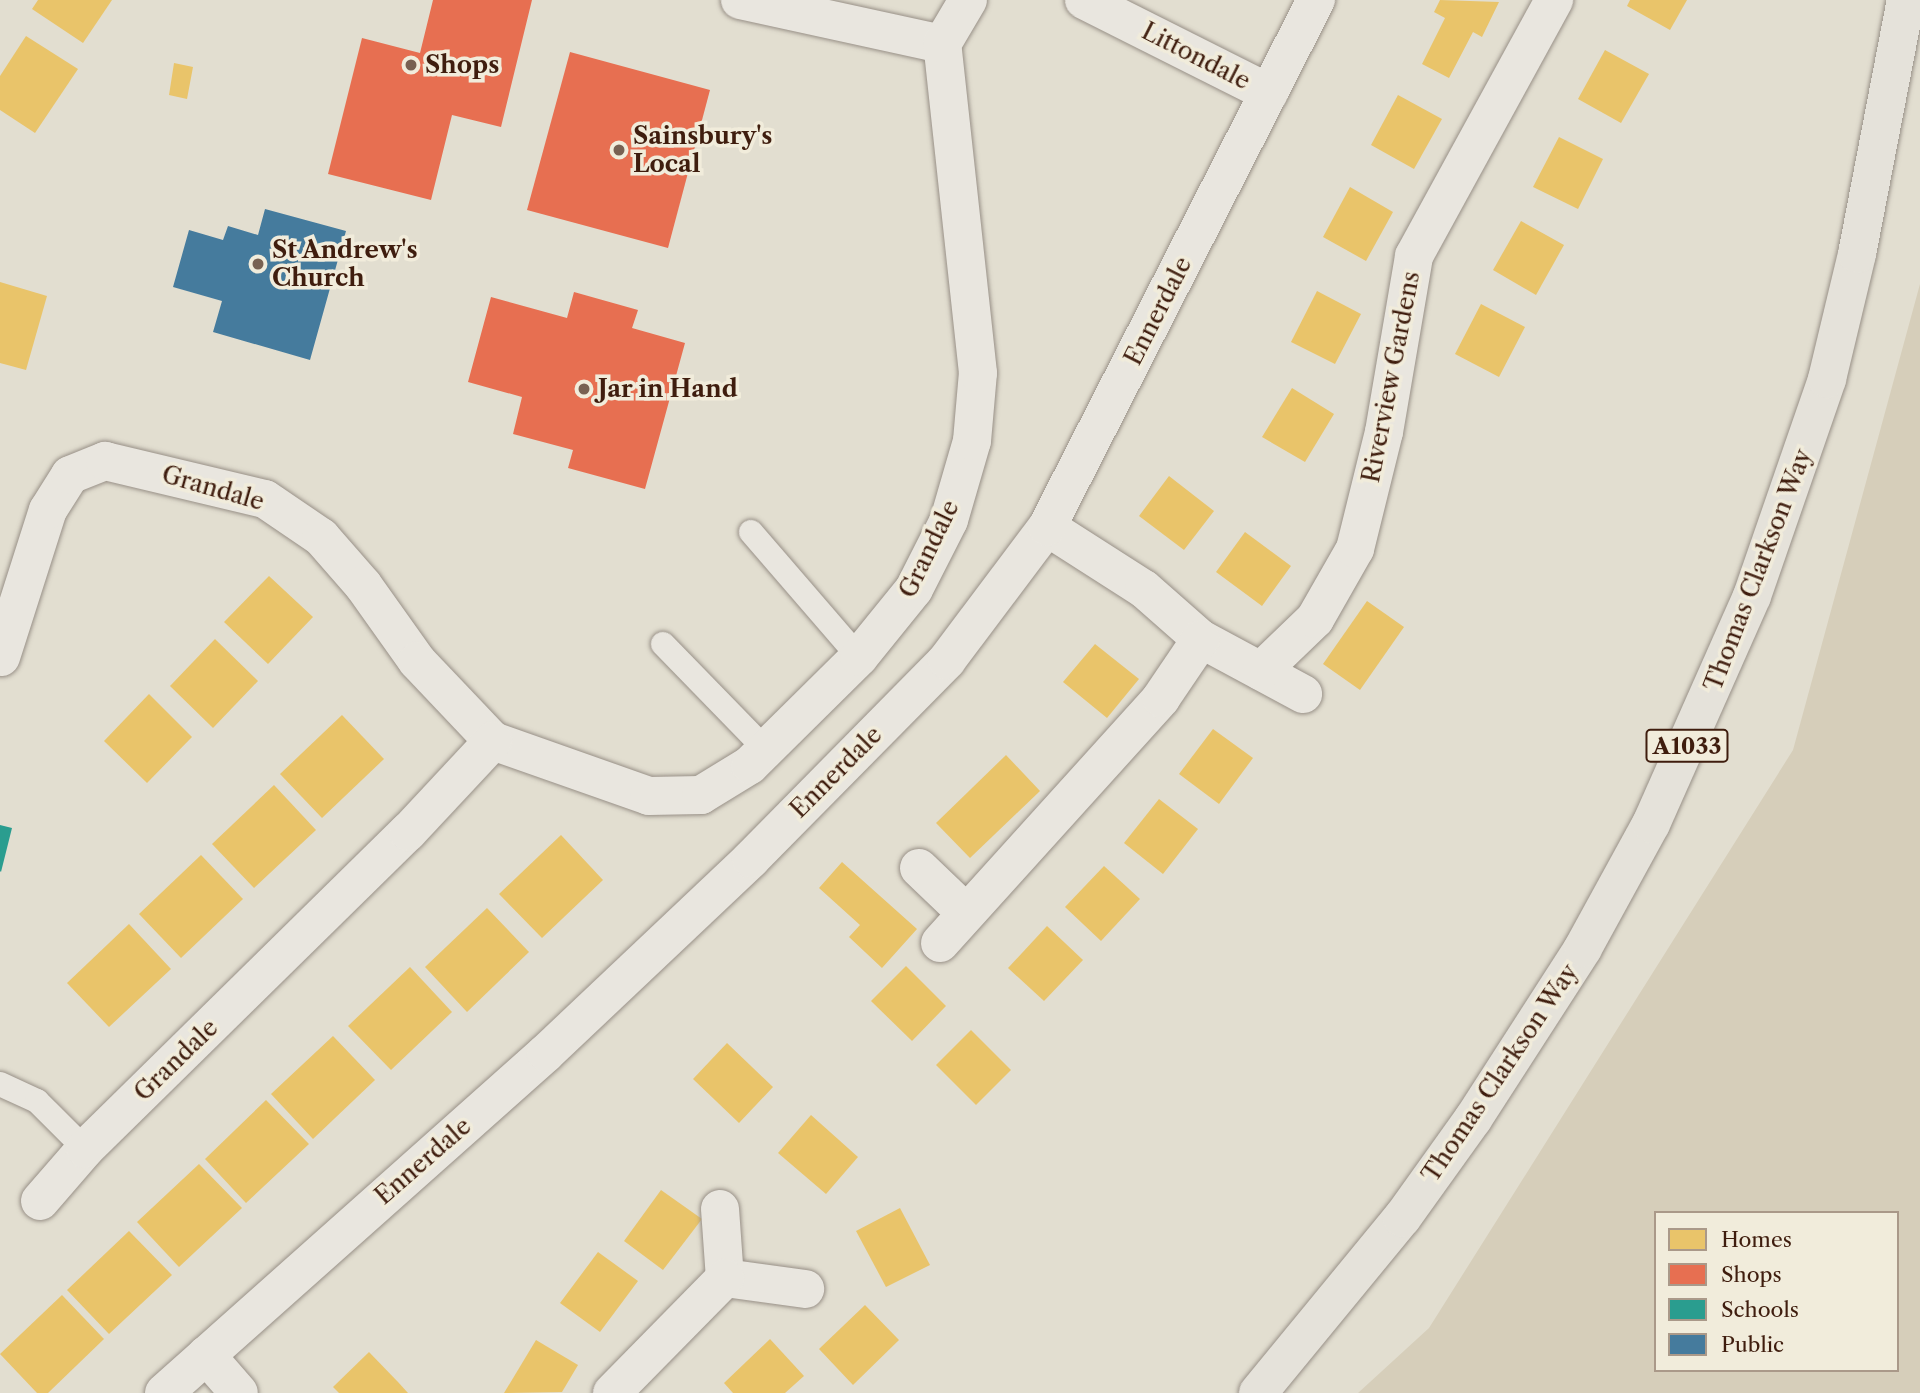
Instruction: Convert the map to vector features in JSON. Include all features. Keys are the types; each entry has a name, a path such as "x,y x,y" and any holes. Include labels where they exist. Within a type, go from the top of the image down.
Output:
{"highway":[{"name":"Thomas Clarkson Way","path":"1258,1393 1402,1218 1473,1119 1583,948 1662,801 1752,596 1827,379 1863,228 1906,0"}],"street":[{"path":"740,0 942,44 968,0"},
{"name":"Littondale","path":"1084,0 1269,93"},
{"name":"Ennerdale","path":"164,1393 546,1053 751,859 947,660 1047,527 1316,0"},
{"name":"Riverview Gardens","path":"1261,671 1315,619 1355,549 1384,432 1414,256 1554,0"},
{"name":"Grandale","path":"1,657 48,510 69,475 105,461 265,499 320,537 363,585 417,662 493,741 649,796 701,795 750,765 859,657 914,589 949,520 972,441 978,373 942,44"},
{"path":"1047,527 1144,589 1201,639 1303,694"},
{"path":"940,943 965,912 1161,698 1201,639"},
{"name":"Grandale","path":"40,1201 85,1149 408,832 493,741"},
{"path":"919,867 965,912"},
{"path":"612,1393 725,1278 720,1209"},
{"path":"725,1278 805,1289"},
{"path":"206,1355 239,1393"}],"lane":[{"path":"751,532 859,657"},
{"path":"663,644 766,750"},
{"path":"0,1084 37,1101 85,1149"}],"shaded area":[{"path":"1920,284 1920,1393 1358,1393 1429,1328 1793,750"}],"building: Homes":[{"path":"38,0 112,0 83,43 32,9"},
{"path":"1440,0 1499,2 1482,37 1473,32 1449,78 1422,64 1445,18 1434,12"},
{"path":"1630,0 1687,0 1670,30 1627,6"},
{"path":"26,36 78,69 35,133 0,110 0,76"},
{"path":"1605,50 1649,74 1621,123 1578,99"},
{"path":"174,63 193,67 187,99 169,95"},
{"path":"1398,95 1442,119 1414,169 1371,145"},
{"path":"1559,137 1603,159 1578,209 1533,187"},
{"path":"1350,187 1393,212 1366,261 1323,237"},
{"path":"1521,221 1564,245 1536,295 1493,270"},
{"path":"0,282 47,296 26,370 0,363"},
{"path":"1317,291 1361,314 1335,364 1291,342"},
{"path":"1481,304 1525,327 1499,377 1455,354"},
{"path":"1292,388 1334,414 1305,462 1262,437"},
{"path":"1169,476 1214,511 1184,550 1139,516"},
{"path":"1245,532 1291,566 1262,606 1216,572"},
{"path":"269,576 313,617 268,664 224,622"},
{"path":"1367,601 1404,627 1360,690 1323,664"},
{"path":"215,639 258,681 213,728 170,686"},
{"path":"1095,644 1139,679 1107,718 1063,682"},
{"path":"149,694 192,737 147,783 104,741"},
{"path":"342,715 384,759 322,818 280,774"},
{"path":"1213,729 1253,758 1219,804 1179,774"},
{"path":"1006,755 1040,791 970,858 936,823"},
{"path":"274,785 316,830 254,888 212,844"},
{"path":"1159,799 1198,829 1163,874 1124,843"},
{"path":"561,835 603,880 542,938 499,894"},
{"path":"201,855 243,899 181,958 139,914"},
{"path":"842,862 917,929 882,968 849,937 860,925 819,888"},
{"path":"1104,866 1140,899 1101,941 1065,907"},
{"path":"487,908 529,952 467,1012 425,967"},
{"path":"129,924 171,969 109,1027 67,983"},
{"path":"1047,926 1083,960 1044,1001 1008,968"},
{"path":"906,966 946,1006 912,1041 871,1001"},
{"path":"410,967 452,1012 391,1070 348,1026"},
{"path":"971,1030 1011,1070 976,1105 936,1065"},
{"path":"333,1036 375,1080 313,1139 271,1094"},
{"path":"727,1043 773,1087 739,1123 693,1079"},
{"path":"266,1100 309,1144 246,1203 205,1159"},
{"path":"811,1115 858,1157 826,1194 778,1153"},
{"path":"199,1164 242,1208 179,1267 137,1222"},
{"path":"661,1190 702,1219 663,1270 624,1241"},
{"path":"900,1208 930,1265 886,1287 856,1231"},
{"path":"129,1231 172,1275 109,1334 67,1290"},
{"path":"598,1252 638,1281 600,1332 560,1303"},
{"path":"62,1295 104,1339 48,1393 37,1393 0,1354"},
{"path":"865,1305 899,1340 853,1385 819,1349"},
{"path":"770,1339 804,1376 785,1393 733,1393 724,1383"},
{"path":"536,1340 578,1365 562,1392 504,1393"},
{"path":"369,1352 408,1393 339,1393 333,1387"}],"building: Shops":[{"path":"433,0 532,0 501,127 452,115 431,200 328,174 362,38 420,53"},
{"name":"Sainsbury's Local","path":"570,52 710,90 668,248 527,210"},
{"name":"Jar in Hand","path":"574,292 638,310 632,328 685,343 645,489 568,468 573,450 513,434 522,397 468,382 491,297 567,318"}],"building: Schools":[{"path":"0,825 12,828 1,872 0,871"}],"building: Public":[{"name":"St Andrew's Church","path":"265,209 346,231 310,360 213,332 222,301 173,287 189,230 223,240 228,226 258,235"}],"place":[{"name":"Shops","path":"411,65"},
{"name":"Sainsbury's Local","path":"619,150"},
{"name":"St Andrew's Church","path":"258,264"},
{"name":"Jar in Hand","path":"584,389"}]}
